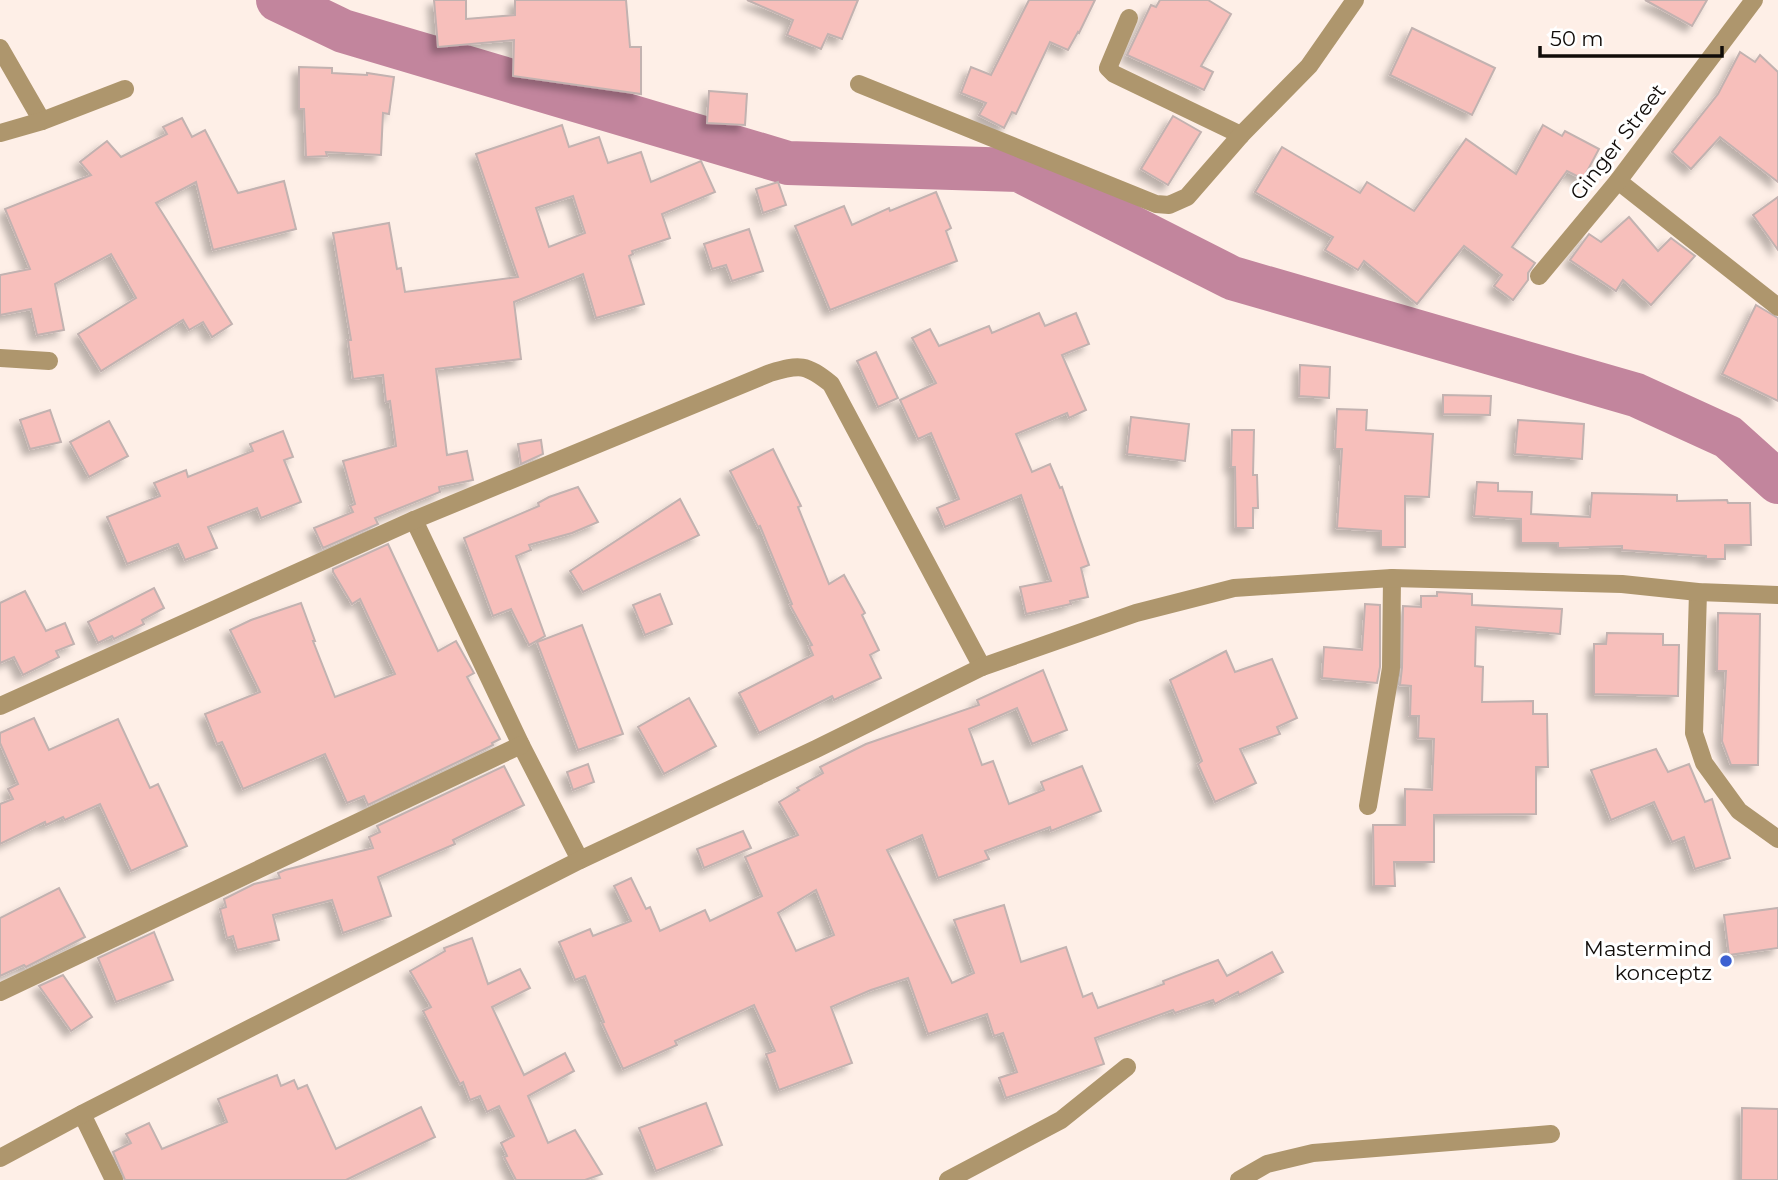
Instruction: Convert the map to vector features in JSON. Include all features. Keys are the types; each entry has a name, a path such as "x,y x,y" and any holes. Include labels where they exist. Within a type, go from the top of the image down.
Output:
{"street":[{"path":"859,84 1156,204 1168,205 1187,197 1241,135 1309,66 1355,0"},
{"name":"Ginger Street","path":"1539,276 1618,181 1754,0"},
{"path":"1129,19 1108,68 1114,74 1241,135"},
{"path":"0,48 42,121"},
{"path":"0,133 42,121 125,89"},
{"path":"1618,181 1778,307"},
{"path":"0,358 49,361"},
{"path":"0,706 414,520 770,373 794,366 814,370 831,384 982,667"},
{"path":"414,520 521,745 580,860"},
{"path":"1368,806 1391,668 1392,578"},
{"path":"0,1158 580,860 816,750 982,667 1136,613 1234,588 1392,578 1622,584 1698,592 1778,595"},
{"path":"1698,592 1694,733 1704,763 1739,811 1778,839"},
{"path":"0,992 521,745"},
{"path":"948,1180 1061,1120 1128,1067"},
{"path":"82,1114 114,1180"},
{"path":"1240,1180 1267,1164 1313,1153 1551,1134"}],"building":[{"path":"434,0 466,0 466,19 515,15 515,0 626,0 630,47 641,47 641,94 513,76 514,40 438,47"},
{"path":"747,0 858,0 842,39 828,34 821,49 787,35 793,20"},
{"path":"1029,0 1095,0 1068,50 1050,42 1016,114 1012,112 1004,128 979,115 986,103 961,93 971,67 991,75"},
{"path":"1160,0 1208,0 1231,14 1201,66 1213,72 1204,90 1127,55 1151,5 1156,7"},
{"path":"1645,0 1707,0 1692,26"},
{"path":"1412,28 1495,68 1472,115 1390,75"},
{"path":"1740,52 1755,62 1760,55 1778,72 1778,182 1720,137 1691,169 1672,152 1718,94"},
{"path":"299,67 332,68 332,73 367,73 394,77 389,114 383,113 381,155 326,152 327,156 306,157 304,109 299,109"},
{"path":"709,91 747,94 745,125 707,123"},
{"path":"1173,116 1201,132 1168,185 1141,169"},
{"path":"182,118 192,137 205,130 238,193 284,181 296,229 213,250 196,182 156,203 232,324 212,337 203,322 189,330 183,320 101,371 78,334 136,298 111,254 55,284 64,330 37,335 31,309 0,315 0,275 30,269 5,209 91,175 80,162 107,141 121,157 167,134 163,127"},
{"path":"562,125 569,147 599,137 608,163 641,152 651,182 701,161 715,192 662,214 670,238 632,251 633,254 629,256 644,304 596,318 583,274 514,302 521,359 436,369 447,455 467,451 473,480 439,487 440,492 375,518 378,524 323,548 314,528 353,512 350,506 355,504 343,461 396,446 390,401 386,402 383,375 353,379 348,340 351,340 333,233 389,223 397,269 401,268 405,292 518,277 476,154","holes":["573,196 585,233 549,247 536,208"]},
{"path":"1543,125 1562,136 1565,131 1599,149 1583,179 1567,171 1512,247 1535,263 1528,273 1528,280 1513,300 1494,286 1502,275 1464,246 1417,304 1364,261 1358,270 1325,250 1333,237 1255,192 1282,147 1360,193 1367,182 1414,211 1466,139 1516,174"},
{"path":"778,182 786,205 763,213 756,189"},
{"path":"936,192 951,228 946,231 957,261 830,310 795,226 844,206 852,225 889,208 890,211"},
{"path":"1778,197 1778,250 1753,215"},
{"path":"1629,217 1658,251 1671,238 1695,256 1651,305 1623,280 1616,291 1570,260 1589,234 1601,242"},
{"path":"749,229 763,271 732,281 726,265 712,269 704,244"},
{"path":"1756,305 1778,318 1778,401 1722,374"},
{"path":"1039,313 1045,326 1076,313 1089,344 1062,355 1086,410 1069,418 1067,413 1016,434 1032,472 1050,464 1060,488 1062,487 1089,565 1081,568 1088,597 1070,601 1071,604 1026,614 1020,587 1051,581 1021,495 945,527 937,508 959,499 931,433 918,439 900,400 936,383 912,338 930,329 939,346 989,326 992,333"},
{"path":"876,352 898,398 878,407 857,361"},
{"path":"1300,365 1330,367 1329,398 1299,396"},
{"path":"1443,395 1491,396 1490,415 1443,414"},
{"path":"1337,409 1367,410 1366,430 1433,434 1429,497 1405,496 1405,547 1381,547 1381,531 1337,528 1342,449 1335,449"},
{"path":"50,410 61,442 30,449 20,420"},
{"path":"1131,417 1189,424 1185,461 1127,454"},
{"path":"1518,420 1584,424 1582,459 1515,454"},
{"path":"109,421 128,456 89,477 70,442"},
{"path":"1232,430 1254,430 1253,475 1257,475 1258,508 1253,508 1253,528 1236,528 1235,467 1231,467"},
{"path":"283,431 293,457 284,460 301,502 261,518 257,508 208,527 217,548 185,560 178,544 127,564 107,517 160,496 154,483 186,470 188,477 253,451 250,444"},
{"path":"541,440 543,454 521,464 518,444"},
{"path":"773,449 801,506 798,507 829,584 844,575 865,613 862,615 879,650 870,655 881,678 834,700 832,696 759,733 739,693 813,655 809,646 812,645 790,605 792,604 760,526 758,527 730,471"},
{"path":"1477,482 1498,483 1498,491 1532,492 1531,514 1590,517 1592,493 1677,495 1677,501 1727,500 1728,503 1750,503 1751,545 1725,545 1725,559 1706,559 1706,556 1622,550 1622,546 1558,548 1558,543 1521,543 1521,519 1474,516"},
{"path":"578,487 598,522 572,533 529,545 531,550 516,556 545,636 529,645 511,609 493,616 464,538 539,506 538,503 549,497"},
{"path":"680,499 699,535 583,592 570,571"},
{"path":"388,544 438,651 456,641 474,673 467,677 500,739 492,743 493,745 368,805 364,796 347,803 325,754 243,789 222,742 217,744 205,714 260,692 230,630 301,603 335,697 395,674 360,599 352,604 333,572 333,569"},
{"path":"154,588 164,608 142,620 144,624 114,639 112,636 98,643 88,622"},
{"path":"25,591 46,631 65,623 74,644 56,651 59,657 23,675 14,657 0,663 0,603"},
{"path":"1437,592 1472,594 1472,605 1562,609 1560,634 1476,627 1475,666 1483,667 1482,702 1533,701 1533,714 1547,714 1548,767 1536,767 1536,814 1434,815 1434,862 1394,862 1395,886 1374,886 1373,825 1405,825 1405,789 1432,790 1434,739 1418,738 1419,716 1410,716 1411,686 1400,685 1403,606 1421,607 1421,596 1437,596"},
{"path":"660,594 672,624 645,635 633,605"},
{"path":"1365,604 1380,605 1380,667 1377,683 1322,678 1324,647 1362,650"},
{"path":"1718,613 1760,614 1758,765 1731,765 1722,741 1726,671 1717,671"},
{"path":"582,625 623,734 578,750 537,642"},
{"path":"1607,633 1663,634 1663,645 1679,645 1678,696 1594,694 1594,644 1606,644"},
{"path":"1226,651 1235,672 1272,659 1297,718 1277,727 1280,734 1240,749 1256,783 1215,802 1198,764 1202,761 1170,680"},
{"path":"1043,670 1067,730 1032,744 1017,708 969,729 982,765 993,761 1009,804 1044,790 1041,782 1082,766 1101,811 1051,831 1050,827 985,851 989,859 938,878 922,835 887,850 952,983 974,973 954,920 1004,905 1021,962 1066,947 1083,997 1092,993 1098,1008 1164,984 1163,981 1218,960 1227,976 1272,952 1283,972 1215,1004 1213,1000 1175,1013 1173,1010 1095,1038 1104,1064 1006,1098 999,1078 1017,1072 1003,1033 994,1036 987,1014 928,1034 908,978 831,1007 852,1063 779,1090 766,1054 775,1051 754,1005 675,1041 677,1045 623,1069 585,976 575,980 559,942 590,929 593,936 631,921 614,886 631,878 646,909 650,907 660,931 705,910 710,921 762,896 745,857 798,835 779,802 823,773 820,767 866,744 979,705 977,700","holes":["816,890 834,935 796,951 778,913"]},
{"path":"689,698 716,746 664,774 638,727"},
{"path":"34,718 49,750 118,719 150,788 158,784 187,846 131,871 100,804 65,820 63,817 46,825 45,822 0,844 0,804 13,799 8,789 18,784 0,743 0,733"},
{"path":"1656,749 1668,772 1689,764 1705,802 1712,799 1730,858 1695,869 1684,837 1672,842 1654,802 1611,820 1591,770"},
{"path":"588,764 594,782 573,790 567,772"},
{"path":"504,766 524,805 453,840 455,844 378,877 391,916 343,933 332,900 273,915 279,940 237,950 233,936 227,938 220,909 226,907 224,899 254,884 280,878 278,873 285,870 373,848 369,837 380,832 377,826"},
{"path":"743,831 751,848 704,868 697,849"},
{"path":"59,888 85,937 26,967 24,965 0,976 0,918"},
{"path":"1778,908 1778,948 1729,955 1724,915"},
{"path":"154,932 173,980 116,1002 98,958"},
{"path":"472,938 488,984 520,969 530,988 492,1007 524,1075 565,1053 574,1071 528,1096 548,1143 575,1130 602,1174 585,1180 516,1180 504,1157 507,1156 501,1143 514,1136 499,1106 487,1112 480,1096 470,1100 463,1082 460,1084 423,1011 431,1007 410,971 445,951 444,948"},
{"path":"63,975 92,1017 71,1031 39,986"},
{"path":"277,1075 281,1086 294,1080 298,1089 307,1085 336,1149 421,1107 435,1137 346,1180 125,1180 113,1152 131,1143 126,1134 149,1123 162,1149 227,1122 218,1099"},
{"path":"706,1103 722,1145 656,1171 639,1128"},
{"path":"1742,1108 1778,1109 1778,1180 1741,1180"}],"waterway":[{"path":"278,0 343,31 788,163 1019,170 1232,278 1636,395 1728,437 1778,482"}],"place":[{"name":"Mastermind konceptz","path":"1726,961"}]}
